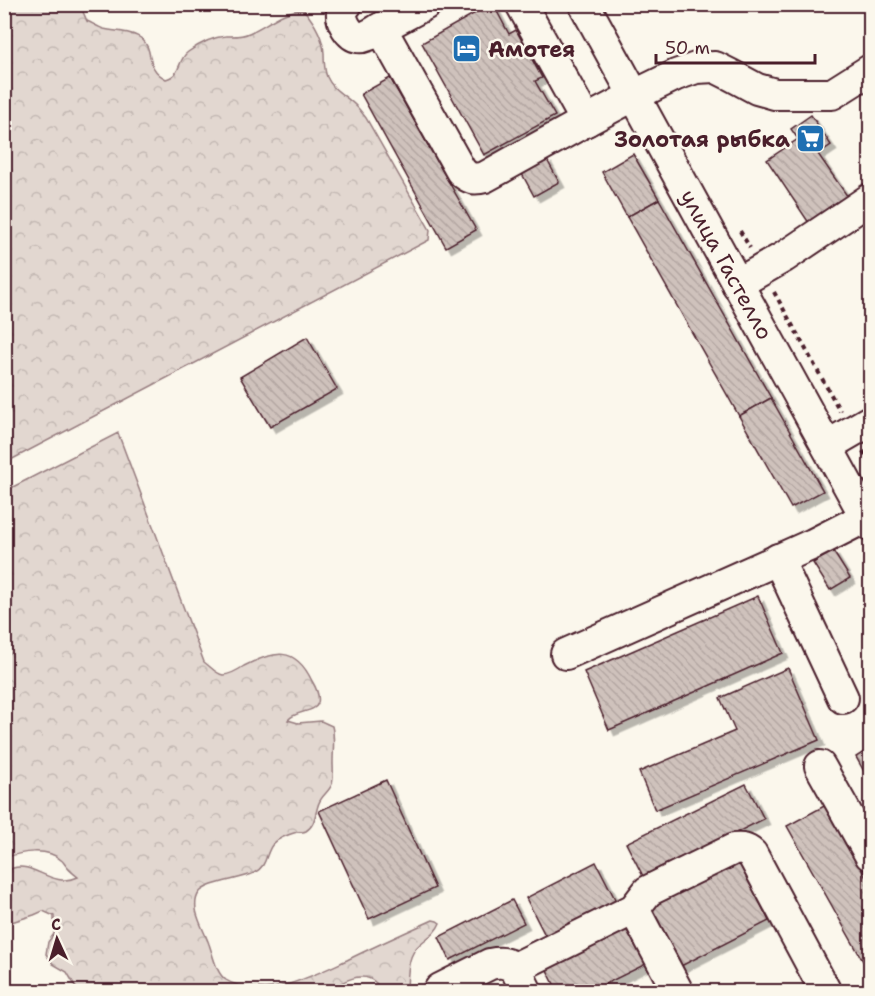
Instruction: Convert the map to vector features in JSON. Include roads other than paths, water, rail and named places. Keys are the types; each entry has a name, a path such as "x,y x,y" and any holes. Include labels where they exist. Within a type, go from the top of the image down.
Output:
{"street":[{"path":"347,4 341,14 343,21 351,34 357,37 364,37 426,4"},
{"path":"521,4 586,122"},
{"name":"улица Гастелло","path":"584,4 633,96 850,433 868,521"},
{"path":"381,28 461,171 467,178 477,179 485,177 633,96 696,68 715,67 757,89 775,94 832,94 870,70"},
{"path":"749,277 784,257 870,200"},
{"path":"566,654 868,521"},
{"path":"778,559 843,698"},
{"path":"820,766 870,855"},
{"path":"438,992 490,963 508,963 521,980 634,909 648,891 734,849 741,848 752,854 826,992"},
{"path":"634,909 681,990"}],"place":[{"name":"Амотея","path":"467,49"},
{"name":"Золотая рыбка","path":"811,139"}]}
